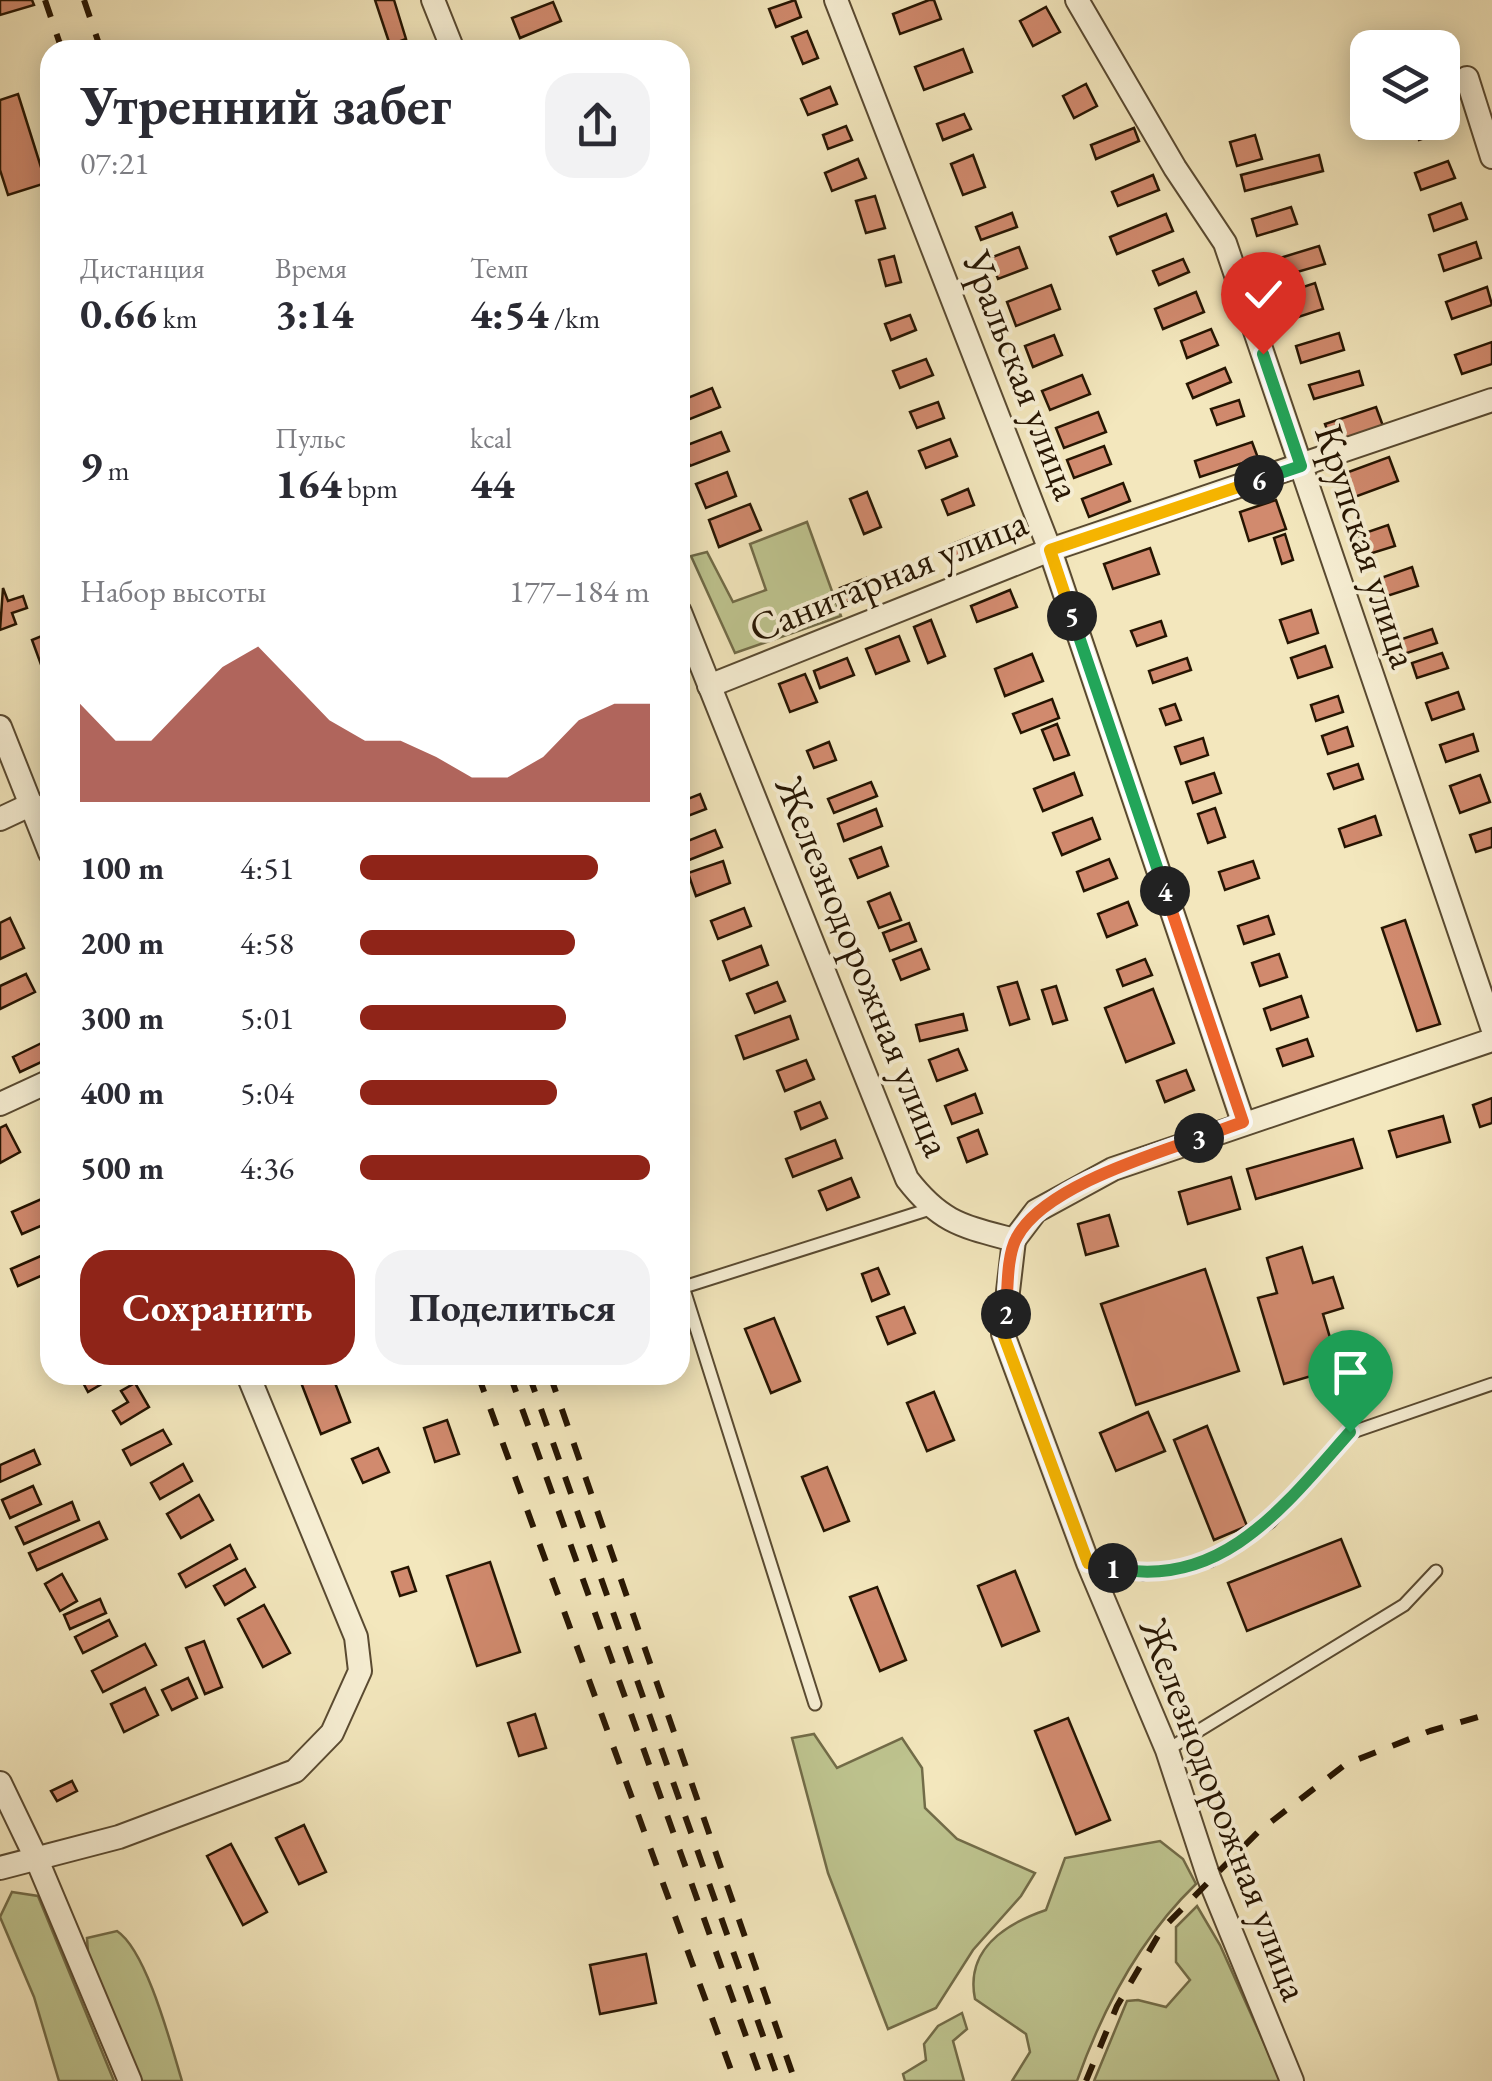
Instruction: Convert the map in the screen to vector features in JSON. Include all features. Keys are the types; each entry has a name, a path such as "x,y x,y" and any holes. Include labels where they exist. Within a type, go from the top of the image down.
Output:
{"street":[{"path":"433,0 449,40"},
{"name":"Уральская улица","path":"836,0 1050,550 1243,1122"},
{"name":"Крупская улица","path":"1077,0 1175,168 1225,244 1492,1028"},
{"path":"1467,78 1492,158"},
{"name":"Санитарная улица","path":"710,686 1050,550 1492,400"},
{"name":"Железнодорожная улица","path":"690,637 907,1179 930,1209 966,1227 1014,1240 1003,1334 1088,1563 1166,1750 1209,1878 1292,2081"},
{"path":"0,727 40,826"},
{"path":"0,818 32,804"},
{"path":"1014,1240 1036,1212 1114,1169 1492,1040"},
{"path":"1,1099 40,1084"},
{"path":"0,1868 120,1837 295,1771 332,1733 360,1671 356,1637 252,1385"},
{"path":"0,1783 38,1860 130,2081"}],"lane":[{"path":"690,1280 930,1209"},
{"path":"690,1308 814,1704"},
{"path":"1088,1563 1143,1574 1210,1561 1270,1522 1350,1432 1492,1384"},
{"path":"1166,1750 1404,1605 1436,1571"}],"green space":[{"path":"807,522 841,616 735,653 691,556 707,552 733,602 766,590 750,544"},
{"path":"814,1734 837,1768 902,1738 922,1768 925,1808 957,1839 1035,1873 1021,1896 973,1950 936,2008 888,2029 828,1873 792,1738"},
{"path":"1160,1841 1183,1859 1196,1884 1157,1927 1125,1975 1077,2081 1012,2081 1030,2052 1026,2034 975,1999 973,1982 982,1953 1003,1931 1046,1910 1065,1858"},
{"path":"12,1892 38,1896 114,2081 59,2081 34,1997 0,1917"},
{"path":"1197,1906 1220,1945 1281,2081 1094,2081 1127,2001 1166,2007 1190,1980 1176,1962 1176,1927"},
{"path":"117,1931 128,1942 148,1978 182,2081 140,2081 89,1966 87,1938"},
{"path":"962,2013 967,2029 953,2041 964,2081 905,2081 903,2074 926,2060 924,2044 938,2026"}],"building":[{"path":"0,0 32,0 34,5 0,15"},
{"path":"375,0 394,0 406,39 388,40"},
{"path":"795,0 801,17 776,27 769,9"},
{"path":"934,0 941,19 900,34 893,14"},
{"path":"553,2 561,21 520,38 512,18"},
{"path":"1046,7 1060,32 1033,46 1020,21"},
{"path":"807,31 818,58 803,64 792,37"},
{"path":"963,49 972,72 924,90 915,67"},
{"path":"1086,84 1097,106 1074,118 1063,96"},
{"path":"830,87 837,104 808,115 801,99"},
{"path":"18,94 40,164 40,185 8,195 0,170 0,100"},
{"path":"964,114 971,129 943,140 937,124"},
{"path":"846,126 852,140 828,149 823,135"},
{"path":"1134,128 1139,141 1096,159 1091,145"},
{"path":"1255,135 1262,159 1237,166 1230,142"},
{"path":"973,155 985,187 963,195 951,164"},
{"path":"1319,155 1323,171 1245,191 1241,175"},
{"path":"858,159 866,178 832,191 825,173"},
{"path":"1448,161 1455,178 1421,190 1415,173"},
{"path":"1153,175 1159,190 1118,206 1112,192"},
{"path":"875,196 885,228 866,233 856,201"},
{"path":"1461,203 1467,219 1434,231 1429,215"},
{"path":"1291,207 1297,224 1257,236 1252,219"},
{"path":"1012,213 1017,227 981,240 976,227"},
{"path":"1166,214 1173,231 1117,254 1110,237"},
{"path":"1476,242 1481,258 1444,271 1439,255"},
{"path":"1319,246 1325,264 1273,279 1267,262"},
{"path":"1019,247 1027,268 998,279 990,258"},
{"path":"894,256 901,282 886,286 879,260"},
{"path":"1183,259 1189,272 1159,285 1153,271"},
{"path":"1315,283 1323,309 1286,321 1281,305 1297,300 1294,290"},
{"path":"1051,285 1060,309 1016,326 1007,302"},
{"path":"1487,287 1492,305 1452,319 1446,302"},
{"path":"1196,292 1204,312 1163,329 1155,309"},
{"path":"910,315 916,330 891,340 885,324"},
{"path":"1211,329 1218,345 1187,358 1181,341"},
{"path":"1339,333 1344,350 1301,363 1296,346"},
{"path":"1054,335 1062,355 1033,367 1025,346"},
{"path":"1492,342 1492,364 1462,374 1455,355"},
{"path":"926,359 933,375 900,388 893,371"},
{"path":"1225,368 1231,382 1193,398 1187,384"},
{"path":"1359,371 1363,385 1314,399 1309,385"},
{"path":"1082,375 1090,394 1050,410 1042,391"},
{"path":"712,388 720,407 690,419 690,397"},
{"path":"1239,400 1244,416 1217,425 1211,409"},
{"path":"938,402 944,418 917,428 910,412"},
{"path":"1376,407 1383,426 1332,443 1325,424"},
{"path":"1098,412 1106,432 1064,448 1056,428"},
{"path":"721,432 729,451 690,466 690,444"},
{"path":"950,439 957,456 926,468 919,451"},
{"path":"1252,442 1258,458 1200,477 1195,461"},
{"path":"1104,446 1111,464 1074,478 1067,460"},
{"path":"1389,457 1398,481 1352,498 1343,474"},
{"path":"727,472 736,496 706,508 696,484"},
{"path":"1123,483 1130,501 1089,517 1082,499"},
{"path":"968,489 974,505 948,515 942,500"},
{"path":"867,492 881,527 864,534 850,499"},
{"path":"1276,500 1286,529 1249,541 1240,512"},
{"path":"750,504 761,530 719,547 709,520"},
{"path":"1388,525 1395,546 1366,555 1359,535"},
{"path":"985,531 992,549 957,562 950,545"},
{"path":"1285,534 1293,560 1282,564 1274,538"},
{"path":"1150,548 1159,574 1113,589 1104,564"},
{"path":"1412,567 1418,586 1384,597 1378,579"},
{"path":"866,578 872,593 846,603 840,588"},
{"path":"3,588 8,601 23,596 27,608 12,613 16,624 0,630"},
{"path":"1010,590 1017,607 977,622 971,606"},
{"path":"1311,610 1318,633 1288,643 1280,620"},
{"path":"931,620 945,656 928,663 914,627"},
{"path":"1161,621 1166,636 1137,646 1131,631"},
{"path":"1432,629 1437,643 1404,654 1399,640"},
{"path":"899,636 909,661 876,674 866,649"},
{"path":"40,637 40,662 32,640"},
{"path":"1325,646 1332,667 1298,678 1291,658"},
{"path":"1442,653 1448,668 1417,678 1412,663"},
{"path":"1032,654 1043,681 1005,696 995,669"},
{"path":"847,658 854,675 820,688 814,671"},
{"path":"1187,658 1191,670 1153,683 1149,671"},
{"path":"805,674 817,702 790,712 779,684"},
{"path":"1458,692 1464,709 1432,720 1426,703"},
{"path":"1338,696 1343,712 1316,721 1311,705"},
{"path":"1052,699 1059,718 1021,733 1013,714"},
{"path":"1175,704 1181,720 1166,725 1160,709"},
{"path":"1057,724 1069,755 1054,760 1042,730"},
{"path":"1347,727 1353,746 1328,754 1322,736"},
{"path":"1473,734 1478,751 1446,762 1440,745"},
{"path":"1203,738 1208,755 1181,764 1175,747"},
{"path":"829,742 836,760 814,768 807,751"},
{"path":"1358,764 1363,779 1334,789 1328,774"},
{"path":"1074,773 1082,795 1043,811 1034,789"},
{"path":"1214,773 1221,793 1193,803 1186,782"},
{"path":"1480,775 1490,802 1460,813 1450,786"},
{"path":"871,782 877,796 834,813 828,799"},
{"path":"700,794 706,809 690,815 690,798"},
{"path":"1215,808 1225,837 1208,843 1198,814"},
{"path":"876,809 882,826 844,841 838,824"},
{"path":"1375,816 1381,835 1345,847 1339,829"},
{"path":"1092,818 1100,839 1062,855 1053,833"},
{"path":"1492,828 1492,847 1476,852 1470,835"},
{"path":"715,830 722,847 690,860 690,840"},
{"path":"881,847 888,866 858,878 850,859"},
{"path":"1109,859 1117,878 1084,891 1077,872"},
{"path":"723,861 730,883 696,896 690,872"},
{"path":"1253,861 1259,878 1225,890 1219,872"},
{"path":"890,893 901,920 879,928 868,902"},
{"path":"1128,902 1137,925 1107,937 1098,914"},
{"path":"744,908 751,926 718,939 711,921"},
{"path":"1268,916 1274,934 1244,944 1238,926"},
{"path":"10,918 24,948 0,959 0,923"},
{"path":"1405,920 1440,1024 1417,1031 1382,928"},
{"path":"909,923 916,941 890,951 883,933"},
{"path":"761,946 768,965 730,980 723,961"},
{"path":"921,949 929,969 901,980 893,960"},
{"path":"1279,954 1287,977 1260,986 1252,963"},
{"path":"1145,959 1152,975 1123,986 1117,970"},
{"path":"26,974 35,992 0,1009 0,986"},
{"path":"777,982 785,1001 755,1013 747,994"},
{"path":"1017,982 1029,1019 1010,1025 998,987"},
{"path":"1056,986 1067,1020 1053,1024 1042,990"},
{"path":"1153,989 1174,1043 1126,1062 1105,1008"},
{"path":"1301,996 1308,1017 1271,1030 1264,1009"},
{"path":"963,1014 967,1030 920,1041 916,1025"},
{"path":"790,1016 798,1039 744,1059 736,1036"},
{"path":"1307,1039 1313,1056 1283,1066 1277,1049"},
{"path":"40,1044 40,1063 20,1072 13,1057"},
{"path":"958,1049 967,1070 937,1081 929,1060"},
{"path":"806,1060 814,1079 785,1091 777,1071"},
{"path":"1186,1070 1194,1090 1165,1102 1157,1081"},
{"path":"975,1094 982,1113 952,1124 945,1106"},
{"path":"1492,1098 1492,1123 1480,1127 1473,1105"},
{"path":"820,1102 827,1118 801,1129 795,1112"},
{"path":"1443,1116 1450,1142 1397,1157 1389,1131"},
{"path":"6,1125 20,1152 0,1163 0,1128"},
{"path":"978,1130 987,1154 967,1162 958,1138"},
{"path":"1353,1139 1362,1168 1256,1199 1247,1169"},
{"path":"835,1140 842,1158 793,1177 786,1159"},
{"path":"1231,1177 1240,1209 1188,1224 1179,1192"},
{"path":"851,1178 859,1197 827,1210 819,1191"},
{"path":"40,1200 40,1226 22,1234 12,1212"},
{"path":"1109,1215 1118,1246 1086,1255 1078,1224"},
{"path":"1302,1247 1313,1283 1333,1277 1343,1308 1323,1314 1339,1368 1284,1384 1258,1298 1277,1293 1267,1258"},
{"path":"40,1256 40,1276 18,1286 11,1269"},
{"path":"878,1268 889,1294 872,1301 862,1274"},
{"path":"1205,1269 1239,1371 1136,1405 1101,1304"},
{"path":"904,1307 915,1333 888,1344 877,1317"},
{"path":"774,1318 800,1381 771,1393 745,1329"},
{"path":"136,1385 149,1407 121,1424 113,1411 128,1402 121,1391"},
{"path":"302,1385 336,1385 350,1422 321,1434"},
{"path":"934,1392 954,1440 927,1451 907,1403"},
{"path":"1148,1412 1165,1451 1116,1471 1100,1433"},
{"path":"447,1420 459,1454 435,1462 424,1428"},
{"path":"1207,1426 1247,1526 1214,1540 1174,1440"},
{"path":"163,1430 171,1444 131,1465 123,1450"},
{"path":"378,1448 389,1472 363,1483 352,1459"},
{"path":"34,1450 40,1464 0,1482 0,1465"},
{"path":"183,1464 192,1481 160,1499 151,1483"},
{"path":"827,1467 849,1521 824,1531 802,1477"},
{"path":"33,1486 41,1504 10,1518 2,1500"},
{"path":"199,1495 213,1520 181,1538 167,1514"},
{"path":"72,1502 79,1520 24,1544 16,1527"},
{"path":"99,1522 107,1539 37,1570 29,1553"},
{"path":"1341,1539 1360,1586 1247,1631 1228,1583"},
{"path":"230,1545 237,1559 186,1587 179,1574"},
{"path":"490,1562 520,1652 477,1666 447,1576"},
{"path":"408,1567 416,1591 400,1596 392,1572"},
{"path":"245,1569 255,1587 225,1605 214,1586"},
{"path":"1015,1571 1039,1631 1002,1646 978,1586"},
{"path":"62,1574 77,1601 60,1611 45,1584"},
{"path":"877,1587 906,1660 880,1671 850,1597"},
{"path":"100,1599 106,1613 70,1629 64,1615"},
{"path":"264,1605 290,1653 263,1667 238,1619"},
{"path":"109,1620 117,1636 83,1653 75,1637"},
{"path":"204,1641 222,1687 205,1694 186,1648"},
{"path":"145,1644 156,1665 103,1692 92,1671"},
{"path":"188,1678 197,1698 172,1710 162,1690"},
{"path":"145,1688 158,1715 124,1732 111,1704"},
{"path":"535,1714 546,1748 519,1756 508,1723"},
{"path":"1068,1718 1110,1820 1076,1834 1035,1731"},
{"path":"72,1781 77,1791 57,1801 51,1791"},
{"path":"304,1825 326,1872 299,1884 276,1838"},
{"path":"231,1844 267,1912 243,1925 207,1856"},
{"path":"646,1954 656,2003 600,2014 590,1965"}],"railway":[{"path":"45,0 59,40"},
{"path":"84,0 98,40"},
{"path":"482,1385 735,2081"},
{"path":"514,1385 762,2081"},
{"path":"533,1385 779,2081"},
{"path":"553,1385 795,2081"},
{"path":"1086,2081 1117,2006 1162,1929 1258,1832 1346,1764 1430,1731 1492,1713"}],"route":[{"path":"1263,354 1301,466 1050,550 1243,1122 1114,1169 1036,1212 1014,1240 1003,1334 1088,1563 1143,1574 1210,1561 1270,1522 1350,1432"}]}
